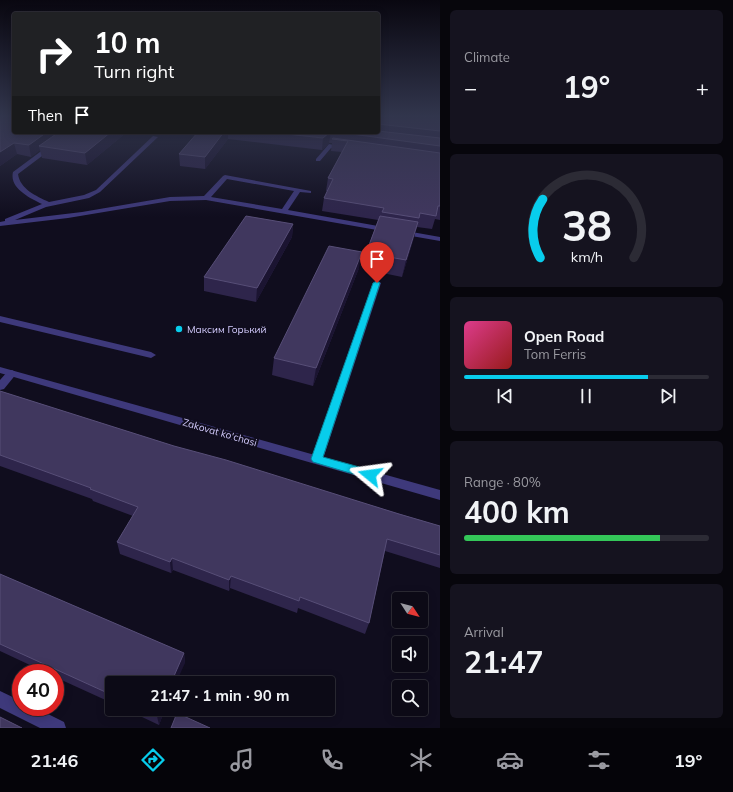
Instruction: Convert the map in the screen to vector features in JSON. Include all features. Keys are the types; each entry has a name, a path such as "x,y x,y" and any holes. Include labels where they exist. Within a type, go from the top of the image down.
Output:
{"street":[{"path":"47,149 14,173 14,177 19,185 32,197 48,204"},
{"path":"0,224 48,204 84,198 98,191 142,149"},
{"path":"318,160 327,149"},
{"path":"206,198 226,177 309,192"},
{"path":"284,211 298,190"},
{"path":"0,224 42,221 165,199 189,197 206,198 284,211 440,239"},
{"path":"317,459 377,283"},
{"path":"0,318 151,355"},
{"name":"Zakovat ko'chasi","path":"0,370 440,495"},
{"path":"0,386 12,373"},
{"path":"0,699 58,728"}],"building":[{"path":"59,149 90,149 85,153"},
{"path":"183,149 211,149 205,157 179,154"},
{"path":"344,149 411,149 440,153 440,206 438,206 436,216 420,213 419,218 382,212 384,208 324,198 333,179 328,178"},
{"path":"246,216 293,224 257,288 204,277"},
{"path":"380,216 418,222 406,260 366,253"},
{"path":"329,246 362,252 316,368 274,358"},
{"path":"0,391 174,446 226,460 440,526 440,555 387,539 369,623 300,597 299,601 231,576 229,580 172,558 170,562 117,542 138,507 90,489 91,488 0,455"},
{"path":"0,574 184,653 174,676 105,676 105,692 64,673 64,664 44,664 0,644"},
{"path":"176,716 184,716 210,728 171,728"},
{"path":"0,717 22,728 0,728"}],"place":[{"name":"Максим Горький","path":"179,329"}],"route":[{"path":"370,475 317,459 377,283"}]}
